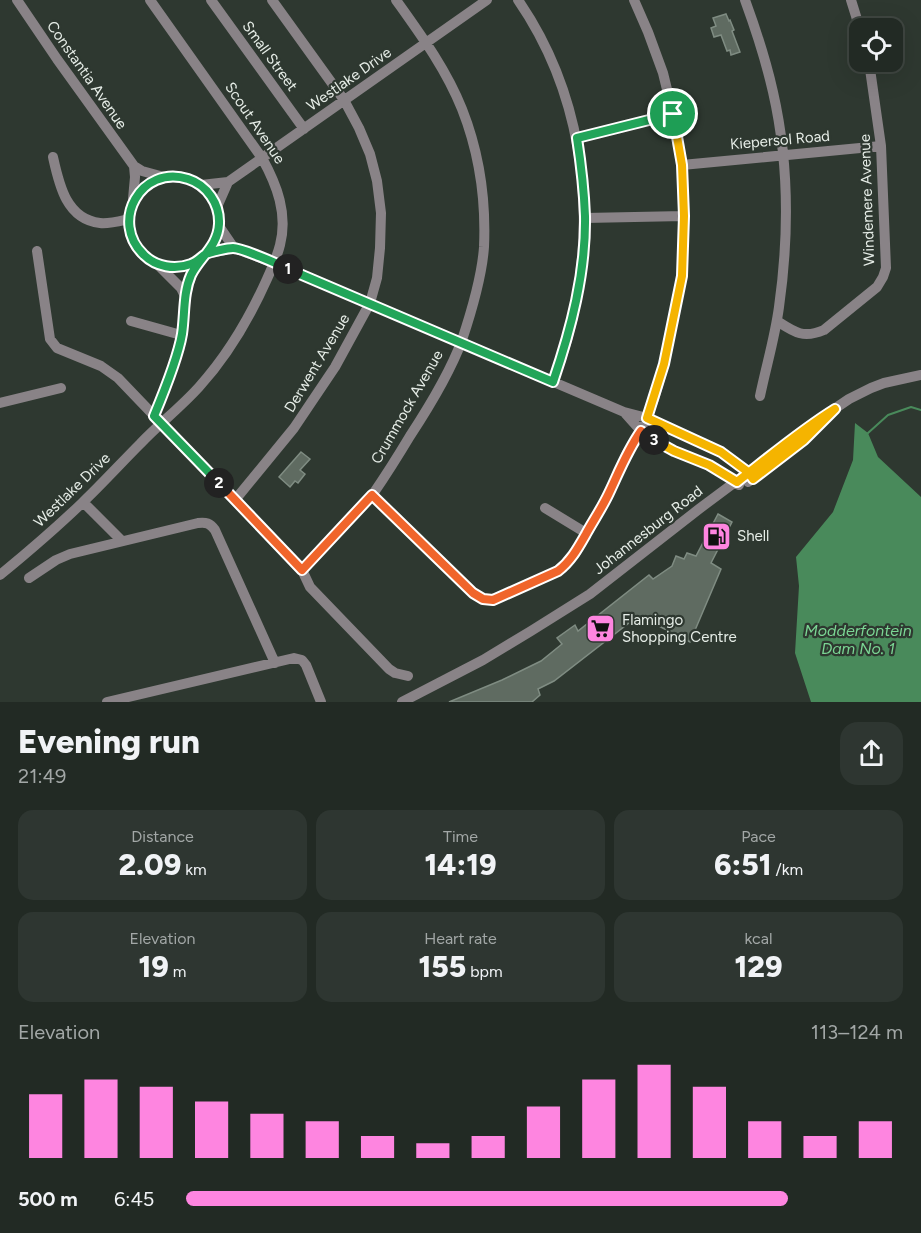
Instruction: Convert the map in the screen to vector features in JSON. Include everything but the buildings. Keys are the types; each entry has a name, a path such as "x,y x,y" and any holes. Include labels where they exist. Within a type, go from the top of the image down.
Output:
{"street":[{"name":"Constantia Avenue","path":"17,0 134,166"},
{"name":"Scout Avenue","path":"150,0 262,158 281,204 283,223 274,262 246,320 218,363 198,388 158,419"},
{"name":"Small Street","path":"211,0 304,129"},
{"name":"Derwent Avenue","path":"235,500 314,401 345,350 370,303 377,278 380,248 381,213 377,181 370,154 359,128 344,100 272,0"},
{"name":"Crummock Avenue","path":"302,570 372,495 434,397 461,343 477,286 483,249 484,210 480,171 473,142 462,109 447,77 396,0"},
{"name":"Westlake Drive","path":"201,185 228,182 487,0"},
{"path":"518,0 532,21 550,57 564,93 577,138 583,179 585,218 575,309 553,382"},
{"path":"372,495 473,593 483,599 493,600 558,571 575,555 609,494 627,453 647,418 664,364 682,276 684,216 682,165 663,73 634,0"},
{"path":"745,0 763,51 774,94 783,155 786,206 785,252 777,321 760,396"},
{"path":"851,0 857,18"},
{"name":"Windemere Avenue","path":"777,321 796,332 806,335 815,334 824,330 877,287 883,278 886,268 881,146 870,72"},
{"path":"577,138 673,114"},
{"name":"Kiepersol Road","path":"682,165 881,146"},
{"path":"53,157 58,183 67,202 82,217 99,223 129,219"},
{"path":"134,166 142,171 164,177 177,176 189,179 201,185 210,195 217,207 219,226 215,241 204,256"},
{"path":"134,166 135,177 129,219 130,233 136,246 175,280 185,296"},
{"path":"132,205 139,192 164,177"},
{"path":"217,207 228,182"},
{"path":"585,218 684,216"},
{"path":"219,226 234,248"},
{"path":"158,264 180,267 191,264 204,256 234,248 274,262 624,412 647,418 721,452 751,476"},
{"path":"37,251 50,339 53,344 57,348 109,370 118,378 302,570 310,586 389,669 394,673 408,676"},
{"name":"Westlake Drive","path":"0,575 83,502 158,419 178,349 188,283 204,256"},
{"path":"131,321 181,335"},
{"name":"Johannesburg Road","path":"402,702 417,700 590,594 739,484 804,440 835,409 849,399 897,379 921,375"},
{"path":"0,403 61,388"},
{"path":"624,412 641,431 674,451 700,462 739,484"},
{"path":"700,462 706,446"},
{"path":"83,502 123,542"},
{"path":"545,508 586,533"},
{"path":"29,578 56,560 70,554 206,522 211,525 220,540 275,663"},
{"path":"107,702 294,658 302,660 306,665 321,702"}],"water":[{"name":"Modderfontein Dam No. 1","path":"855,423 868,433 878,457 921,497 921,702 811,702 795,653 799,586 796,557 833,512 853,460"}],"waterway":[{"path":"868,433 888,415 911,407 921,410"}],"place":[{"name":"Shell","path":"716,536"},
{"name":"Flamingo Shopping Centre","path":"601,629"}],"route":[{"path":"673,114 577,138 583,179 585,218 581,267 575,309 553,382 274,262 234,248 206,254 191,264 180,267 158,264 146,257 136,246 130,233 129,219 132,205 139,192 151,183 164,177 177,176 189,179 201,185 210,195 219,216 215,241 206,254 201,258 188,283 178,349 154,416 302,570 372,495 473,593 483,599 493,600 504,596 566,565 575,555 598,514 627,453 641,431 674,451 709,465 737,482 748,472 835,409 804,440 753,479 748,472 721,452 647,418 664,364 682,276 684,244 682,165 673,114"}]}
